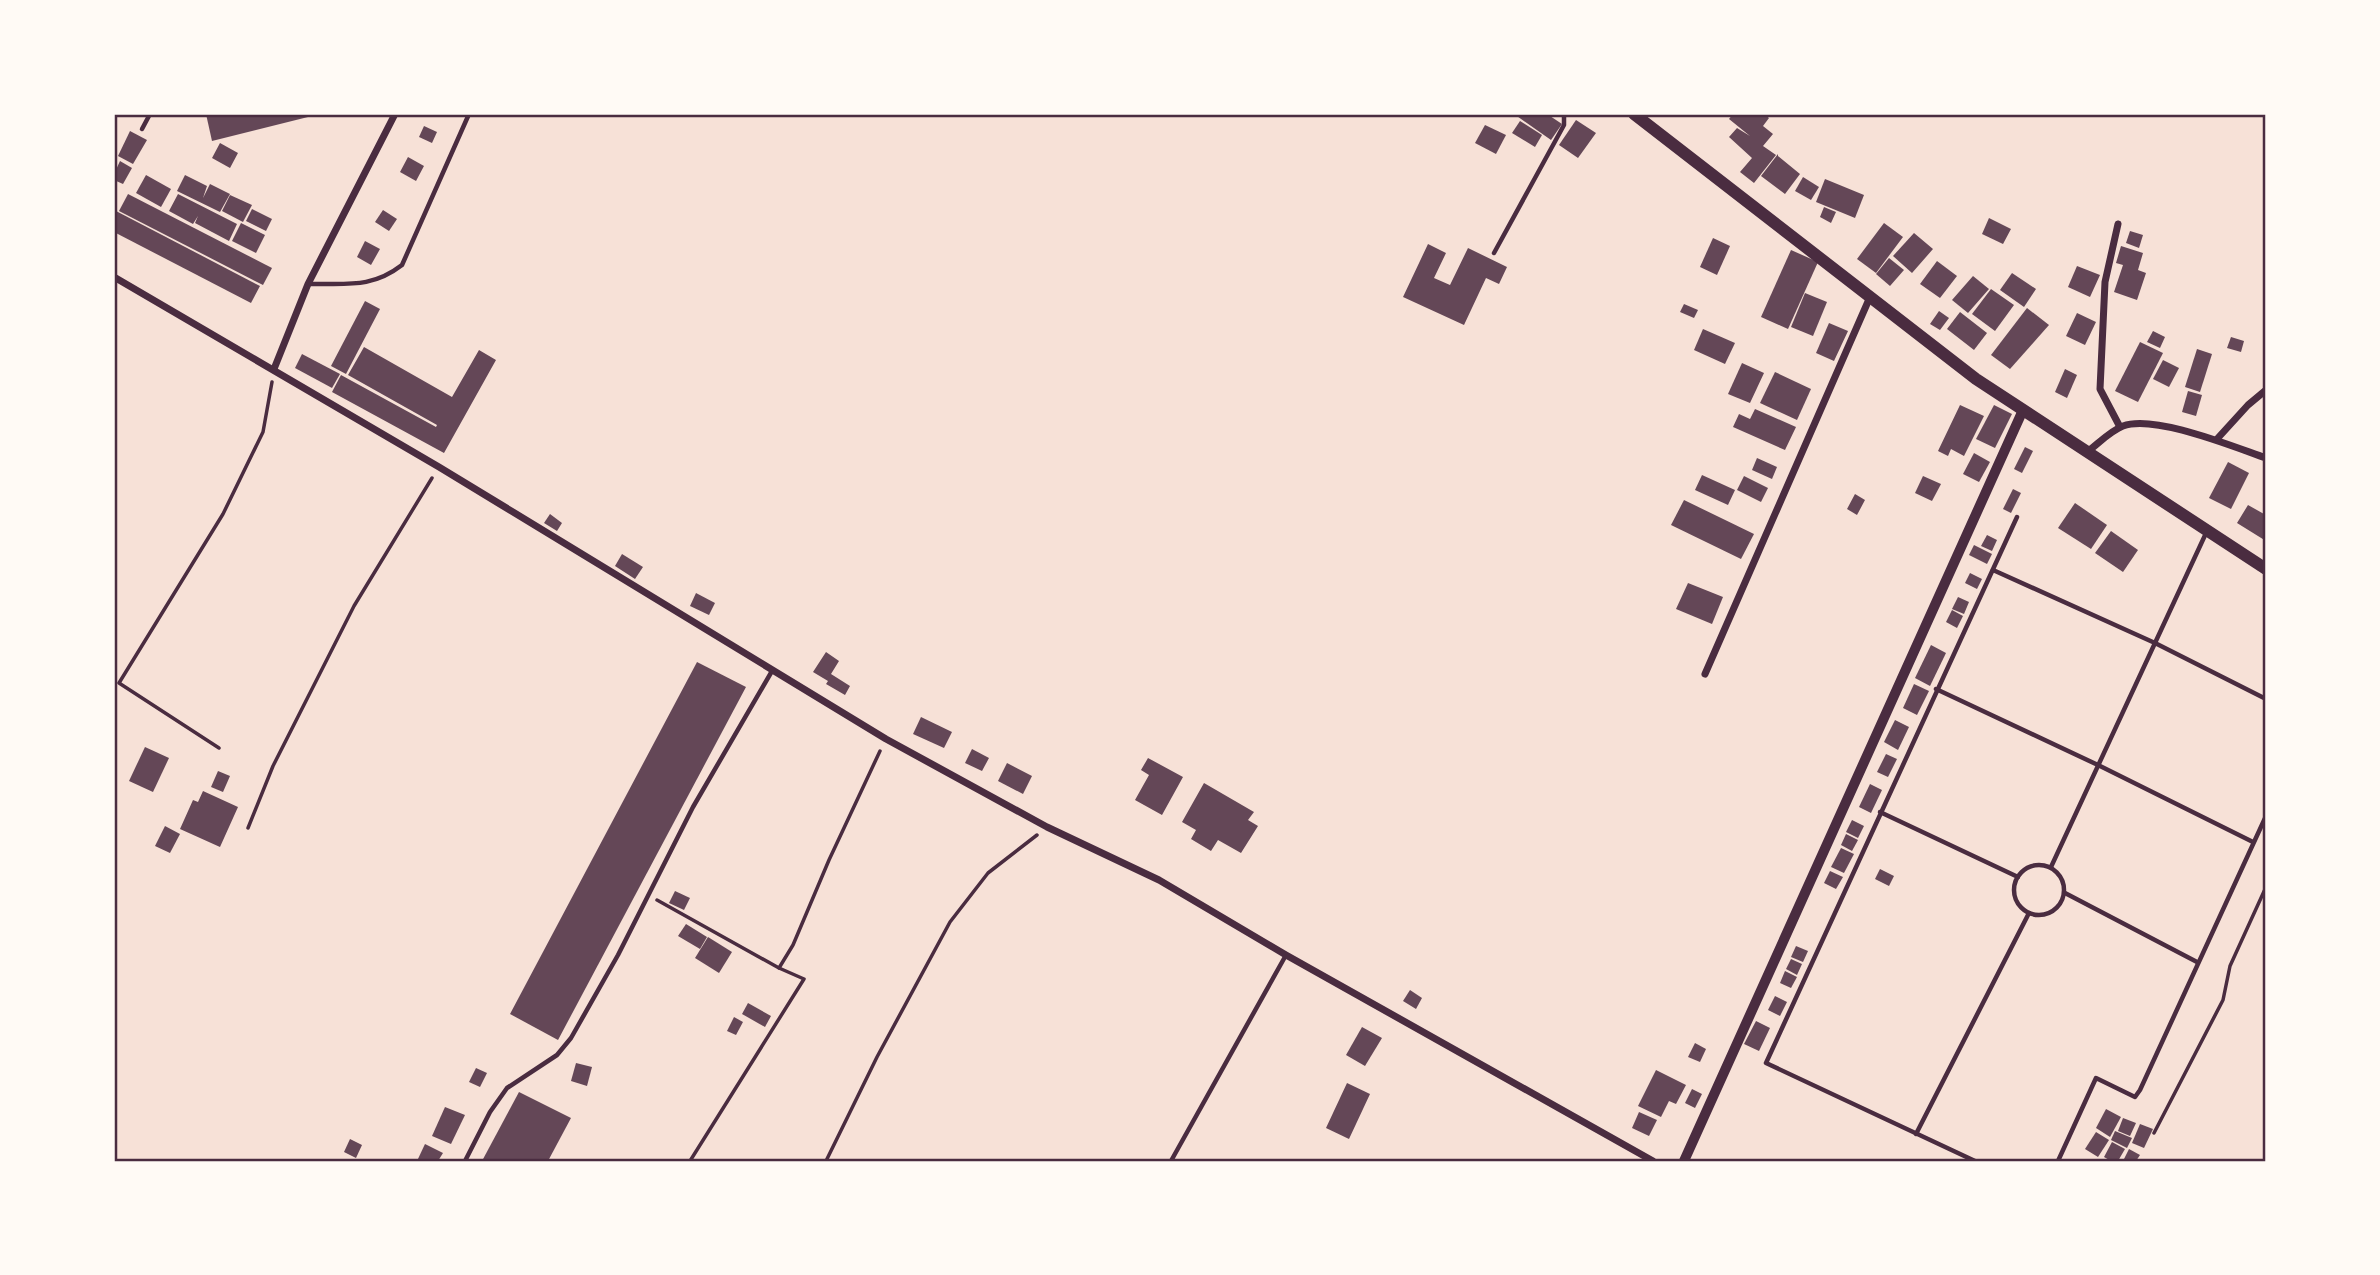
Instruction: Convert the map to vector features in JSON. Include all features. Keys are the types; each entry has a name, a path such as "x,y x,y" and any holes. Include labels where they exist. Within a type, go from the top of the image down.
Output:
{"main road":[{"path":"1634,114 1976,379 2266,569"}],"street":[{"path":"274,369 309,284 395,114"},
{"path":"2118,224 2105,282 2100,389 2120,427"},
{"path":"114,277 439,467 886,739 1047,827 1159,880 1286,955 1653,1161"},
{"path":"1705,674 1870,297"},
{"path":"2217,439 2248,405 2266,390"},
{"path":"1684,1161 2023,410"},
{"path":"2087,452 2120,427 2143,423 2217,439 2266,458"}],"lane":[{"path":"142,129 150,114"},
{"path":"309,284 374,282 388,276 402,265 469,114"},
{"path":"1494,253 1564,125 1564,114"},
{"path":"1975,1161 1766,1063 2017,517"},
{"path":"2051,867 2207,530"},
{"path":"1993,570 2155,643 2266,699"},
{"path":"465,1161 490,1112 507,1088 557,1055 571,1038 618,955 693,807 772,671"},
{"path":"1936,689 2253,842"},
{"path":"1880,813 2018,877"},
{"path":"2058,1161 2096,1078 2135,1097 2140,1090 2266,816"},
{"path":"2038,864 2051,867 2060,875 2064,893 2059,906 2046,915 2029,913 2015,898 2015,883 2029,867 2038,864"},
{"path":"2064,893 2197,962"},
{"path":"1916,1134 2029,913"},
{"path":"1171,1161 1286,955"}],"path":[{"path":"219,748 119,683 223,514 263,432 274,369"},
{"path":"248,828 273,766 354,606 439,467"},
{"path":"779,968 793,945 829,860 886,739"},
{"path":"825,1161 877,1057 950,922 988,873 1047,827"},
{"path":"2154,1133 2223,1000 2230,966 2266,887"},
{"path":"649,895 779,968 804,979 690,1161"}],"building":[{"path":"206,114 316,114 316,115 212,141"},
{"path":"1514,114 1552,114 1550,116 1562,124 1551,140"},
{"path":"1733,114 1764,114 1769,118 1763,126 1773,134 1763,146 1776,155 1754,183 1740,172 1752,158 1729,137 1737,128 1750,136 1729,119"},
{"path":"1576,120 1596,133 1578,158 1559,145"},
{"path":"1520,121 1542,135 1535,147 1512,133"},
{"path":"1485,125 1506,135 1496,154 1475,143"},
{"path":"424,126 437,132 432,143 419,137"},
{"path":"130,131 147,140 133,164 118,156"},
{"path":"220,143 238,153 230,168 212,158"},
{"path":"1778,154 1800,174 1785,194 1761,176"},
{"path":"408,157 424,166 416,181 400,172"},
{"path":"120,161 132,168 123,184 114,180"},
{"path":"146,175 171,189 161,207 136,193"},
{"path":"185,175 207,186 203,198 210,184 230,194 220,212 177,191"},
{"path":"1803,177 1819,187 1811,200 1795,191"},
{"path":"1825,179 1864,195 1855,218 1816,202"},
{"path":"128,194 272,268 263,285 119,211"},
{"path":"178,194 237,224 229,241 195,223 198,216 193,224 169,211"},
{"path":"230,195 252,205 243,222 222,211"},
{"path":"1824,207 1836,212 1831,223 1820,217"},
{"path":"252,209 272,219 266,231 246,221"},
{"path":"383,210 397,219 389,231 375,222"},
{"path":"116,211 260,286 251,303 114,232"},
{"path":"1989,218 2011,229 2003,244 1982,234"},
{"path":"241,223 265,235 256,253 232,241"},
{"path":"1884,223 1903,237 1876,273 1857,259"},
{"path":"2130,231 2143,235 2139,248 2126,243"},
{"path":"1914,233 1933,249 1912,273 1893,256"},
{"path":"1713,238 1730,246 1717,275 1700,267"},
{"path":"365,241 380,249 371,265 357,257"},
{"path":"1428,244 1446,253 1434,278 1450,285 1468,248 1507,267 1499,284 1486,278 1464,325 1403,297"},
{"path":"2121,246 2143,253 2138,270 2146,273 2137,300 2114,292 2123,265 2116,263"},
{"path":"1791,250 1818,262 1788,329 1761,317"},
{"path":"1889,258 1904,270 1890,286 1876,274"},
{"path":"1937,261 1957,276 1940,298 1920,284"},
{"path":"2077,266 2100,275 2090,297 2068,287"},
{"path":"2012,273 2036,289 2024,307 2000,290"},
{"path":"1973,276 1989,289 1968,313 1952,300"},
{"path":"1991,289 2014,305 1995,331 1972,314"},
{"path":"1805,293 1827,302 1813,336 1791,327"},
{"path":"365,301 380,309 346,374 331,366"},
{"path":"1684,304 1698,310 1694,318 1680,312"},
{"path":"2027,308 2049,325 2010,369 1991,355"},
{"path":"1939,311 1949,318 1940,330 1930,324"},
{"path":"1960,312 1987,333 1974,350 1947,329"},
{"path":"2077,313 2096,322 2085,345 2066,336"},
{"path":"1829,323 1848,331 1834,361 1816,353"},
{"path":"1703,329 1735,343 1725,364 1694,350"},
{"path":"2153,331 2165,337 2160,348 2147,342"},
{"path":"2231,337 2244,341 2241,352 2227,348"},
{"path":"2140,342 2163,353 2138,402 2115,391"},
{"path":"364,347 452,397 479,350 496,360 444,453 332,392 341,375 436,427 437,425 348,375"},
{"path":"2197,349 2212,354 2200,392 2185,387"},
{"path":"302,354 340,374 332,388 295,368"},
{"path":"2163,360 2179,368 2169,387 2153,379"},
{"path":"1742,363 1764,373 1750,403 1728,394"},
{"path":"2065,369 2077,375 2067,398 2055,392"},
{"path":"1775,372 1811,389 1797,420 1760,403"},
{"path":"2188,391 2202,395 2196,416 2182,412"},
{"path":"1960,405 1984,416 1964,456 1951,449 1948,456 1938,451"},
{"path":"1994,405 2012,414 1995,448 1976,439"},
{"path":"1755,409 1796,427 1785,450 1733,427 1739,414 1750,419"},
{"path":"2025,447 2033,451 2022,473 2014,469"},
{"path":"1974,453 1990,462 1979,482 1963,474"},
{"path":"1757,458 1777,467 1772,479 1752,470"},
{"path":"2228,462 2249,473 2231,509 2209,498"},
{"path":"1702,475 1735,490 1728,505 1695,490"},
{"path":"1744,476 1768,488 1761,502 1737,490"},
{"path":"1923,476 1941,484 1932,501 1915,493"},
{"path":"2013,489 2021,493 2011,513 2003,509"},
{"path":"1855,494 1865,500 1857,515 1847,509"},
{"path":"1684,500 1754,534 1741,559 1671,525"},
{"path":"2075,503 2107,525 2091,549 2058,528"},
{"path":"2248,505 2264,514 2266,510 2266,541 2237,523"},
{"path":"550,514 562,523 557,531 544,523"},
{"path":"2111,531 2138,550 2123,572 2095,553"},
{"path":"1987,535 1997,540 1992,551 1981,546"},
{"path":"1974,545 1992,554 1987,564 1969,555"},
{"path":"622,554 643,567 635,579 615,566"},
{"path":"1970,573 1982,579 1977,589 1965,583"},
{"path":"1688,583 1723,597 1712,624 1676,609"},
{"path":"696,593 715,603 709,615 690,606"},
{"path":"1958,597 1969,602 1964,614 1952,609"},
{"path":"1952,610 1963,616 1957,628 1946,622"},
{"path":"1931,645 1946,653 1930,686 1915,678"},
{"path":"826,652 839,661 831,674 850,686 845,695 826,684 828,681 813,672"},
{"path":"697,662 746,687 558,1040 510,1014"},
{"path":"1914,684 1929,691 1917,715 1903,708"},
{"path":"921,717 952,732 944,748 913,734"},
{"path":"1895,720 1909,727 1898,750 1884,742"},
{"path":"145,747 169,758 153,792 129,781"},
{"path":"972,749 989,758 982,771 965,763"},
{"path":"1886,754 1897,759 1888,777 1877,772"},
{"path":"1148,758 1183,777 1162,815 1135,800 1149,775 1141,770"},
{"path":"1007,763 1032,776 1023,794 998,781"},
{"path":"218,771 230,776 223,792 211,787"},
{"path":"1204,783 1254,812 1248,820 1258,826 1241,853 1218,840 1211,851 1191,839 1196,830 1182,822"},
{"path":"1870,784 1882,790 1871,813 1859,807"},
{"path":"203,791 238,807 220,847 180,829 193,800 198,802"},
{"path":"1852,820 1864,826 1858,838 1846,832"},
{"path":"165,826 180,834 170,853 155,846"},
{"path":"1846,834 1858,840 1852,851 1841,845"},
{"path":"1841,848 1854,854 1844,873 1831,867"},
{"path":"1880,869 1894,876 1889,886 1875,879"},
{"path":"1830,871 1843,877 1836,889 1824,883"},
{"path":"675,891 690,898 684,910 669,903"},
{"path":"686,924 707,937 700,949 678,936"},
{"path":"708,937 732,952 719,973 695,958"},
{"path":"1796,946 1808,951 1803,962 1791,957"},
{"path":"1791,959 1802,964 1797,975 1786,969"},
{"path":"1785,971 1797,977 1791,988 1780,983"},
{"path":"1410,990 1422,998 1416,1009 1403,1001"},
{"path":"1775,996 1787,1002 1780,1016 1768,1010"},
{"path":"748,1003 771,1016 765,1027 742,1014"},
{"path":"734,1017 743,1022 736,1035 727,1031"},
{"path":"1756,1021 1770,1028 1759,1051 1744,1044"},
{"path":"1362,1027 1382,1038 1365,1066 1346,1055"},
{"path":"1695,1043 1706,1049 1700,1062 1688,1057"},
{"path":"576,1063 592,1067 587,1086 571,1081"},
{"path":"476,1068 487,1073 480,1087 469,1082"},
{"path":"1656,1070 1686,1085 1676,1104 1669,1101 1661,1117 1638,1106"},
{"path":"1347,1083 1370,1094 1349,1139 1326,1128"},
{"path":"1692,1089 1702,1094 1695,1108 1685,1103"},
{"path":"519,1092 571,1118 548,1161 482,1161"},
{"path":"445,1107 465,1115 451,1144 432,1136"},
{"path":"2106,1109 2121,1117 2110,1137 2096,1128"},
{"path":"1639,1112 1657,1120 1649,1136 1632,1128"},
{"path":"2123,1118 2136,1123 2130,1136 2118,1131"},
{"path":"2140,1124 2153,1129 2144,1148 2132,1143"},
{"path":"2115,1131 2132,1138 2127,1148 2111,1140"},
{"path":"2096,1132 2109,1140 2098,1157 2085,1149"},
{"path":"350,1139 362,1145 356,1158 344,1152"},
{"path":"2112,1142 2125,1149 2118,1161 2104,1157"},
{"path":"425,1144 443,1153 438,1161 417,1161"},
{"path":"2129,1149 2140,1155 2136,1161 2123,1161"}]}
